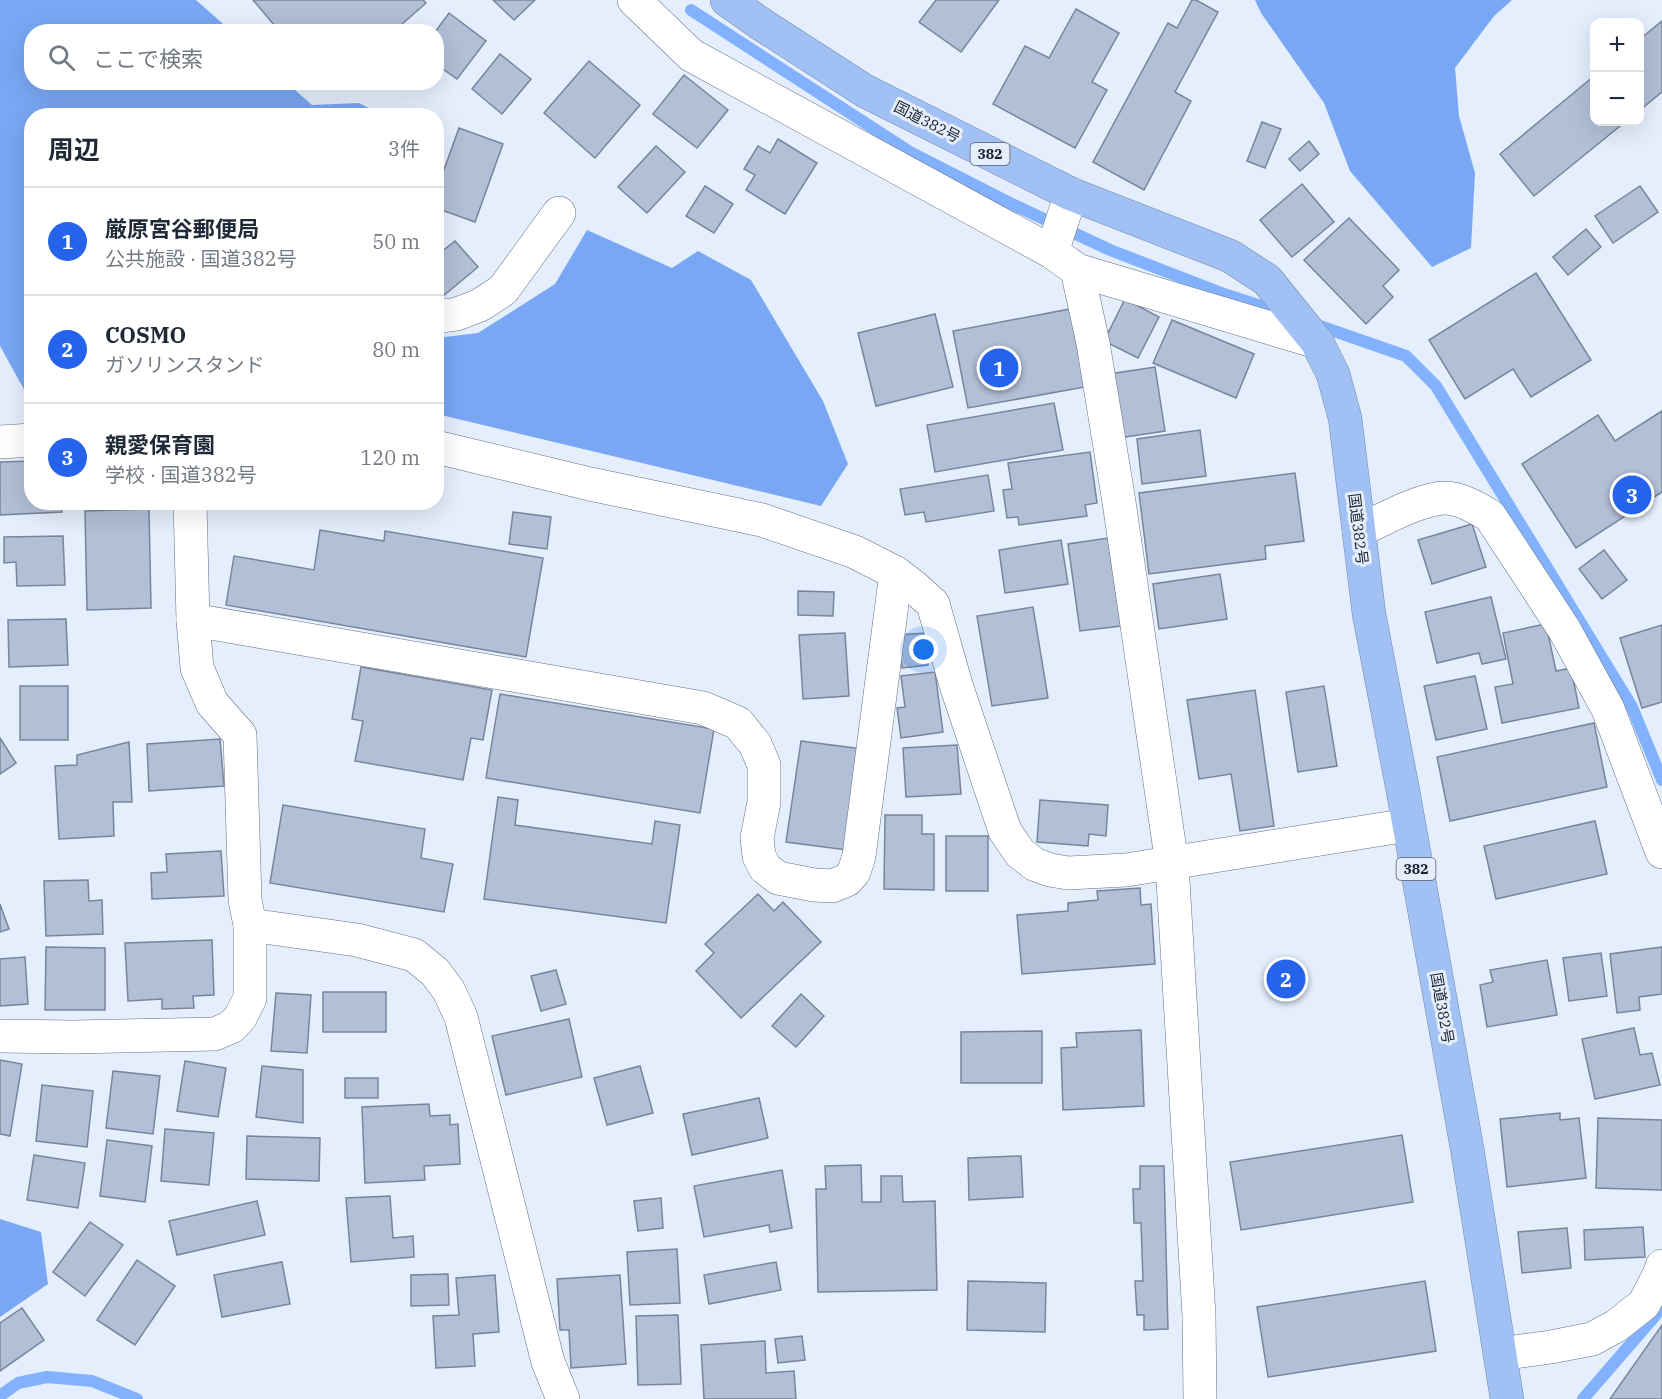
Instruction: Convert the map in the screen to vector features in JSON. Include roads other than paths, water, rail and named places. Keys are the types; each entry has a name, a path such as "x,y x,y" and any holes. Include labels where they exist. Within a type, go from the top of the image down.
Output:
{"highway":[{"name":"国道382号","path":"727,0 865,91 1071,194 1230,256 1267,280 1317,342 1333,375 1345,418 1369,614 1467,1148 1507,1399"}],"street":[{"path":"634,0 692,55 1064,261 1317,342"},
{"path":"1071,194 1064,261 1093,343 1172,864 1199,1316 1200,1399"},
{"path":"444,316 457,314 480,305 502,290 559,213"},
{"path":"0,442 24,440"},
{"path":"444,449 590,484 762,520 855,552 896,573 933,604 956,686 1005,831 1020,853 1034,864 1068,873 1126,870 1408,825"},
{"path":"1359,531 1423,502 1448,498 1476,507 1490,516 1564,629 1608,709 1662,852"},
{"path":"0,1036 95,1037 215,1034 231,1026 240,1018 250,998 250,925 245,900 240,735 212,703 197,669 193,620 190,510"},
{"path":"193,620 703,708 738,723 755,744 764,765 764,802 757,838 759,856 765,868 778,878 832,886 847,880 854,872 859,856 896,573"},
{"path":"250,925 357,940 414,955 435,972 449,991 461,1017 548,1362 563,1399"},
{"path":"1500,1354 1592,1340 1616,1326 1644,1304 1662,1266"}],"waterway":[{"path":"691,10 910,152 1014,205 1110,250 1224,294 1283,313"},
{"path":"1311,323 1406,356 1436,386 1632,707 1662,780"},
{"path":"1583,1399 1655,1316 1662,1304"},
{"path":"0,1396 18,1383 47,1377 92,1381 137,1399"}],"place":[{"name":"厳原宮谷郵便局","path":"999,368"},
{"name":"親愛保育園","path":"1632,495"},
{"name":"COSMO","path":"1286,979"}]}
